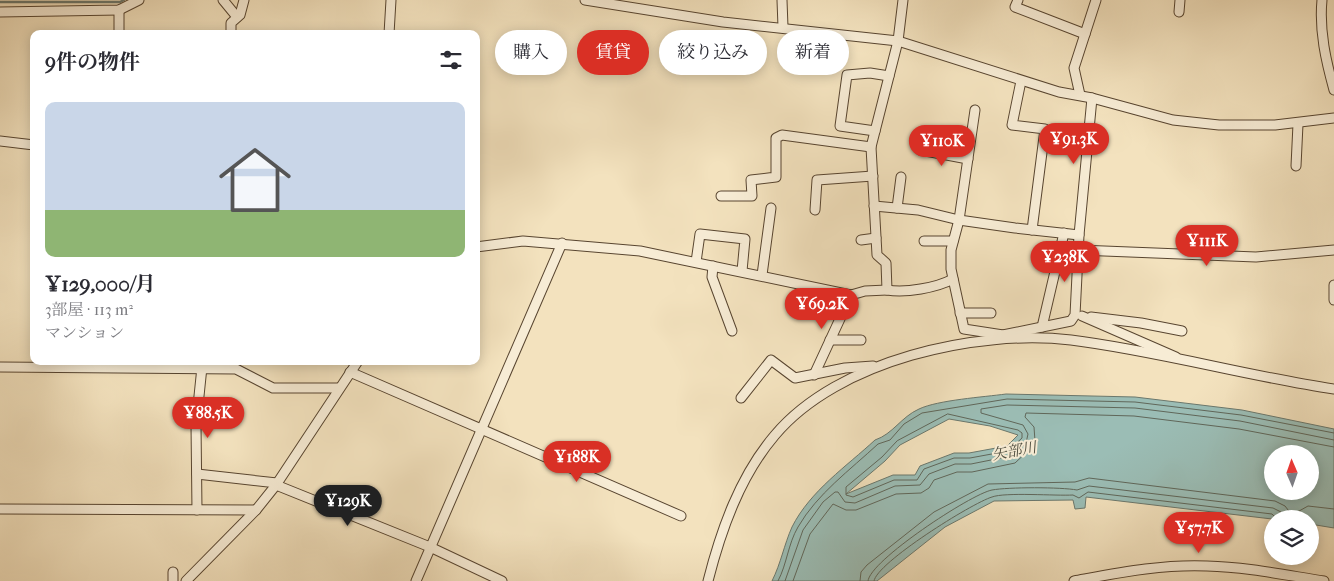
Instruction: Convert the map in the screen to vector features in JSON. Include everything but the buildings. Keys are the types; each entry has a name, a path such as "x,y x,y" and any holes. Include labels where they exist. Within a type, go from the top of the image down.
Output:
{"street":[{"path":"0,12 119,10 139,0"},
{"path":"224,0 238,17"},
{"path":"231,30 231,23 238,17 244,0"},
{"path":"389,30 391,0"},
{"path":"585,0 723,22 783,27 898,41 1059,92 1080,95 1174,120 1219,125 1298,124 1334,118"},
{"path":"782,0 783,27"},
{"path":"887,290 886,263 877,255 871,147 898,41 903,0"},
{"path":"1018,0 1015,7 1085,34"},
{"path":"1080,95 1074,68 1096,0"},
{"path":"1179,12 1180,0"},
{"path":"1322,0 1320,13 1324,52 1334,90"},
{"path":"119,10 119,30"},
{"path":"875,131 840,126 848,75 870,73 889,76"},
{"path":"1021,81 1012,125 1045,129 1032,230"},
{"path":"1079,316 1079,235 1092,98"},
{"path":"975,110 959,220 953,241 951,269 964,329 1003,337 1070,340 1334,389"},
{"path":"1296,166 1298,124"},
{"path":"721,196 752,196 751,180 776,177 776,138 782,134 871,147"},
{"path":"0,142 30,145"},
{"path":"920,150 968,159"},
{"path":"815,210 817,180 873,176"},
{"path":"896,208 901,177"},
{"path":"874,206 918,210 959,220 1079,235"},
{"path":"762,275 771,208"},
{"path":"1042,327 1064,233"},
{"path":"696,262 700,234 745,239 742,272"},
{"path":"861,240 876,238"},
{"path":"480,246 523,241 640,251 762,275 851,296 865,291 896,291 943,284 953,278"},
{"path":"924,241 953,241"},
{"path":"416,581 562,243"},
{"path":"1079,250 1256,256 1334,250"},
{"path":"714,266 712,277 732,331"},
{"path":"1334,285 1334,300"},
{"path":"814,375 851,296"},
{"path":"960,313 991,313"},
{"path":"1079,316 1184,361"},
{"path":"741,398 771,360 795,378 844,368 880,365 943,347 1003,337 1071,321 1079,316 1141,323 1182,331"},
{"path":"830,340 861,340"},
{"path":"0,367 86,365"},
{"path":"153,365 236,369 273,388 339,388"},
{"path":"186,581 256,510 276,484 355,365"},
{"path":"708,581 717,548 738,495 759,457 775,435 794,416 822,396 880,365"},
{"path":"197,510 196,425 202,367"},
{"path":"350,372 681,516"},
{"path":"197,474 276,484 430,547 502,581"},
{"path":"0,509 256,510"},
{"path":"1074,581 1143,569 1204,566 1234,568 1324,581"}],"water":[{"name":"矢部川","path":"1006,394 1135,397 1242,410 1334,429 1334,528 1319,526 1319,510 1264,510 1264,518 1086,497 1085,508 1075,509 1073,500 994,501 945,527 877,581 772,581 792,527 819,491 875,440 887,434 907,416 927,406 949,401","holes":["949,419 990,426 1018,435 1007,446 969,453 954,453 920,466 915,475 893,475 846,494 885,461 900,445"]}],"waterway":[{"path":"0,2 120,2 124,0"}]}
